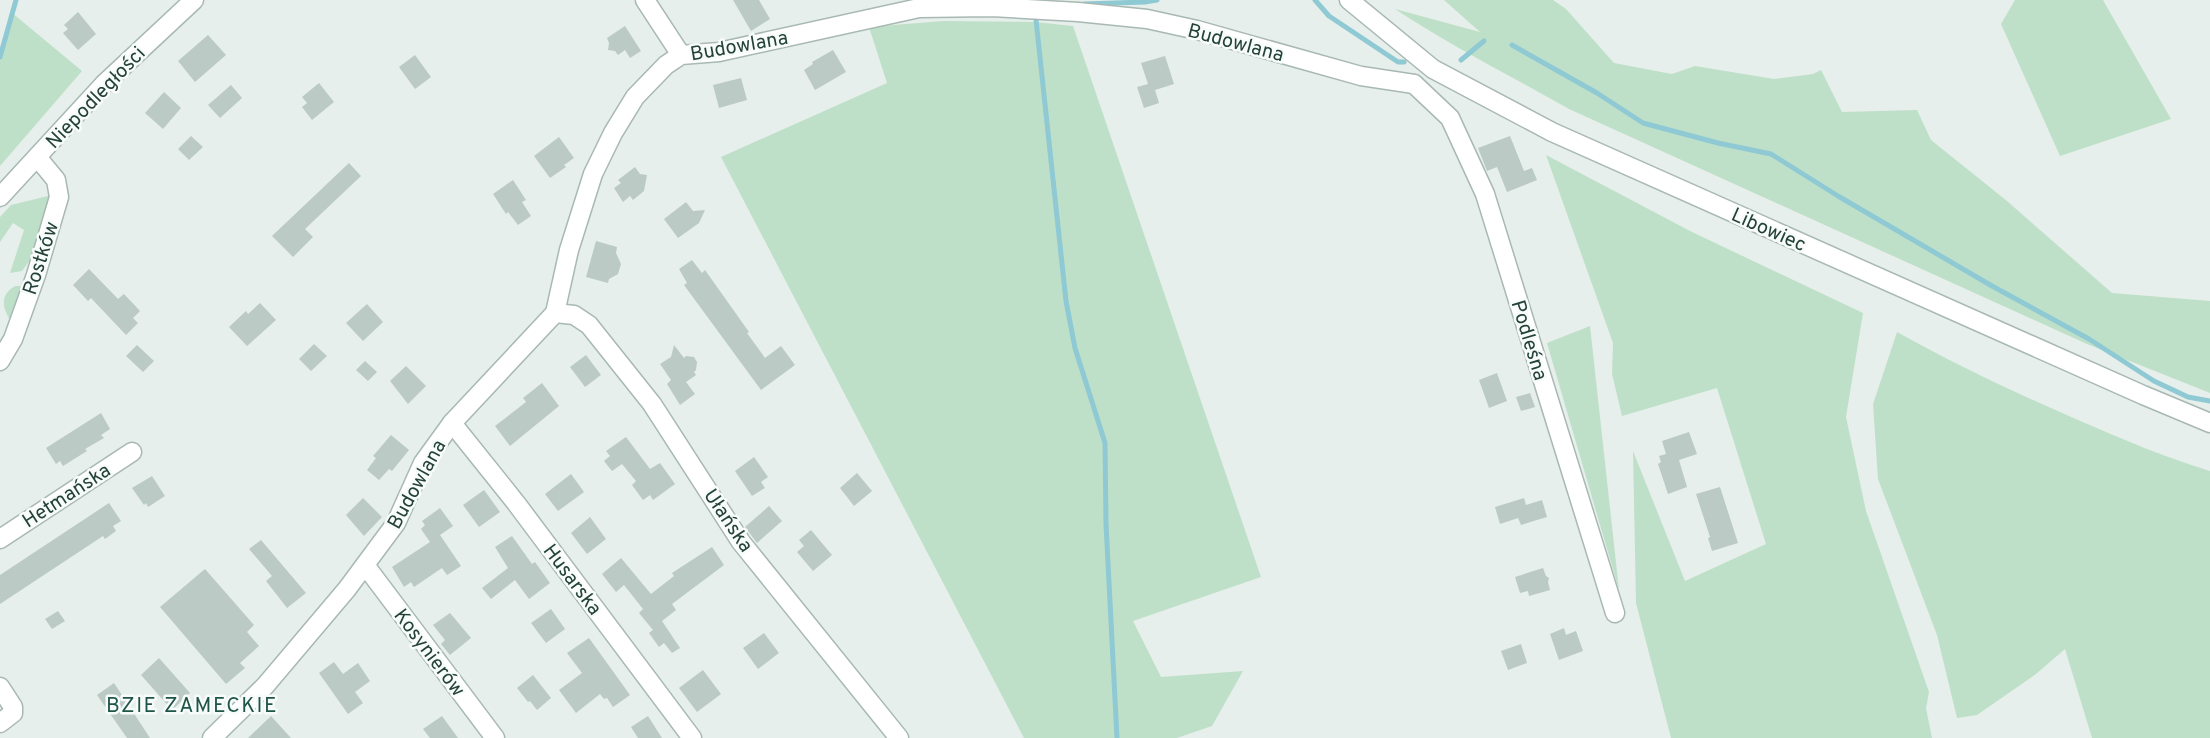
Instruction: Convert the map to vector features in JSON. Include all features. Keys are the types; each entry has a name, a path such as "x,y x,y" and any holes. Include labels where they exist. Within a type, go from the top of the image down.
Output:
{"street":[{"name":"Niepodległości","path":"0,197 104,84 194,0"},
{"path":"645,0 681,55"},
{"name":"Libowiec","path":"1349,0 1433,69 1551,132 2143,396 2210,423"},
{"name":"Budowlana","path":"212,738 265,686 347,590 396,523 423,463 452,423 555,313 569,250 598,164 613,133 635,97 666,65 681,55 719,52 919,8 992,7 1147,19 1207,33 1361,76 1414,84"},
{"path":"1414,84 1427,77 1433,69"},
{"name":"Podleśna","path":"1414,84 1450,118 1485,194 1615,614"},
{"name":"Rostków","path":"0,361 16,328 36,275 59,197 56,180 37,157"},
{"name":"Ułańska","path":"555,313 574,315 589,325 652,404 741,542 899,738"},
{"name":"Husarska","path":"452,423 516,503 692,738"},
{"name":"Hetmańska","path":"0,539 132,452"},
{"name":"Kosynierów","path":"365,565 495,738"},
{"path":"0,687 14,707 13,713 0,723"}],"green space":[{"path":"1444,0 1553,0 1566,9 1614,63 1672,74 1695,66 1774,79 1813,74 1821,70 1842,112 1917,110 1931,140 2007,201 2112,293 2210,301 2210,393 2087,344 1569,109 1459,48 1395,9 1480,32"},
{"path":"2015,0 2103,0 2171,119 2060,156 2001,24"},
{"path":"11,12 82,71 0,166 0,49"},
{"path":"943,21 1035,22 1073,26 1261,577 1133,621 1161,677 1243,671 1212,726 1177,738 1024,738 721,157 887,83 869,27"},
{"path":"1546,155 1692,232 1863,313 1846,417 1866,511 1929,692 1926,708 1932,738 1671,738 1636,603 1633,451 1685,581 1766,544 1717,388 1622,416 1612,374 1613,343"},
{"path":"52,195 35,253 22,271 10,273 24,230 13,223 0,242 0,217 11,205"},
{"path":"15,286 24,286 10,320 4,302 7,293"},
{"path":"1590,326 1619,590 1547,343"},
{"path":"1897,332 2055,410 2176,460 2210,471 2210,738 2092,738 2065,649 2036,674 1977,715 1957,718 1937,635 1878,479 1873,404"}],"building":[{"path":"733,0 759,0 770,19 751,31"},
{"path":"78,12 96,34 78,50 63,33 68,29 64,25"},
{"path":"625,26 641,51 630,58 625,50 618,55 615,51 608,50 607,38"},
{"path":"208,35 226,55 195,82 178,61"},
{"path":"833,50 846,72 815,90 804,70 813,64 812,62"},
{"path":"415,55 431,77 415,89 399,67"},
{"path":"1165,56 1174,84 1155,90 1159,103 1144,108 1137,87 1148,84 1141,63"},
{"path":"741,78 747,100 719,108 713,85"},
{"path":"319,83 334,102 312,120 302,107 307,103 302,97"},
{"path":"231,85 242,98 220,118 208,105"},
{"path":"164,92 181,108 163,129 145,113"},
{"path":"191,136 203,147 189,160 178,149"},
{"path":"1510,136 1524,171 1532,168 1537,180 1507,192 1497,167 1487,171 1478,148"},
{"path":"559,137 574,158 550,178 534,156"},
{"path":"349,163 361,176 305,229 313,237 293,257 272,236"},
{"path":"635,167 640,174 647,175 644,191 633,200 630,196 623,202 614,188 621,183 618,180"},
{"path":"513,180 526,200 522,202 531,216 518,225 508,212 506,214 493,194"},
{"path":"686,202 693,211 705,210 699,223 678,238 664,219"},
{"path":"596,241 617,247 616,253 621,264 618,274 609,279 608,283 586,277"},
{"path":"692,260 702,273 705,270 765,358 781,346 795,365 761,390 684,285 687,283 679,269"},
{"path":"89,269 118,299 124,294 140,311 133,318 138,323 126,335 91,298 88,301 73,285"},
{"path":"260,303 276,320 247,346 229,327 246,311 248,314"},
{"path":"367,304 383,322 363,341 346,323"},
{"path":"314,344 327,356 311,371 299,359"},
{"path":"137,345 154,361 143,372 126,356"},
{"path":"674,345 684,358 694,357 697,362 694,372 696,375 686,382 695,394 680,405 667,384 671,380 660,364 671,357"},
{"path":"586,355 601,375 585,387 570,367"},
{"path":"365,361 377,372 368,381 356,370"},
{"path":"406,366 426,386 408,404 390,381"},
{"path":"1497,373 1507,401 1489,408 1479,380"},
{"path":"542,383 559,406 510,446 495,426 526,402 523,398"},
{"path":"1530,393 1535,407 1521,411 1516,397"},
{"path":"101,413 110,429 101,435 104,438 63,466 60,461 56,464 46,448"},
{"path":"1689,432 1697,454 1679,460 1687,487 1668,494 1658,464 1661,462 1659,456 1666,454 1662,441"},
{"path":"391,435 409,450 392,471 389,469 379,480 367,470 376,458 373,456"},
{"path":"626,437 650,469 660,463 675,484 653,500 650,495 643,500 632,485 636,481 622,464 612,471 604,461 610,456 606,451"},
{"path":"754,457 768,477 761,482 765,488 752,496 735,471"},
{"path":"857,473 872,491 854,506 840,488"},
{"path":"571,474 584,492 558,511 545,494"},
{"path":"152,476 165,496 148,507 132,488"},
{"path":"1720,487 1738,543 1712,551 1708,538 1710,537 1696,494"},
{"path":"484,490 500,512 479,527 463,505"},
{"path":"363,498 382,517 364,536 346,515"},
{"path":"1524,498 1526,505 1542,500 1547,517 1521,525 1518,518 1500,524 1495,507"},
{"path":"109,503 121,521 113,526 116,531 105,539 103,536 0,604 0,575"},
{"path":"769,506 782,521 757,543 745,527"},
{"path":"440,508 453,526 440,535 461,566 447,575 442,568 414,587 411,582 404,587 392,567 430,542 421,529 425,525 422,521"},
{"path":"590,517 606,539 587,554 571,533"},
{"path":"811,530 832,555 813,571 797,552 804,546 799,540"},
{"path":"512,536 532,564 535,562 550,583 529,599 515,580 491,599 482,588 508,568 495,547"},
{"path":"261,540 306,593 287,608 266,581 272,576 249,549"},
{"path":"712,547 724,565 672,604 676,610 662,621 680,648 672,653 664,643 659,647 649,633 653,630 639,613 643,609 624,585 616,592 602,574 621,558 651,594 674,576 672,573"},
{"path":"1543,568 1549,578 1550,590 1529,596 1528,591 1520,593 1515,577"},
{"path":"205,569 254,625 247,632 259,646 240,663 245,668 226,684 160,607"},
{"path":"551,609 565,629 546,643 531,623"},
{"path":"58,611 65,621 52,629 45,619"},
{"path":"450,613 471,638 450,655 441,644 445,640 433,625"},
{"path":"1564,628 1566,635 1576,631 1583,651 1559,660 1550,634"},
{"path":"764,633 779,653 758,669 743,648"},
{"path":"589,638 630,695 613,707 607,698 604,699 600,694 576,713 559,690 582,673 567,653"},
{"path":"1521,644 1527,663 1508,670 1501,651"},
{"path":"159,658 190,693 172,710 141,675"},
{"path":"334,662 343,674 358,663 370,681 355,692 363,703 348,714 319,673"},
{"path":"703,670 721,694 697,712 679,688"},
{"path":"533,675 551,698 537,710 517,688"},
{"path":"114,683 150,738 127,738 97,695"},
{"path":"271,716 291,738 248,738"},
{"path":"442,716 458,738 430,738 423,729"},
{"path":"648,716 662,738 638,738 631,727"}],"waterway":[{"path":"0,57 16,0"},
{"path":"1084,4 1157,0"},
{"path":"1315,0 1329,16 1398,62 1404,62"},
{"path":"1036,20 1066,301 1075,348 1105,443 1106,524 1117,738"},
{"path":"1461,60 1484,41"},
{"path":"1512,45 1597,93 1643,123 1771,154 1992,286 2089,339 2154,381 2188,397 2210,401"}],"district":[{"name":"BZIE ZAMECKIE","path":"192,705"}]}
